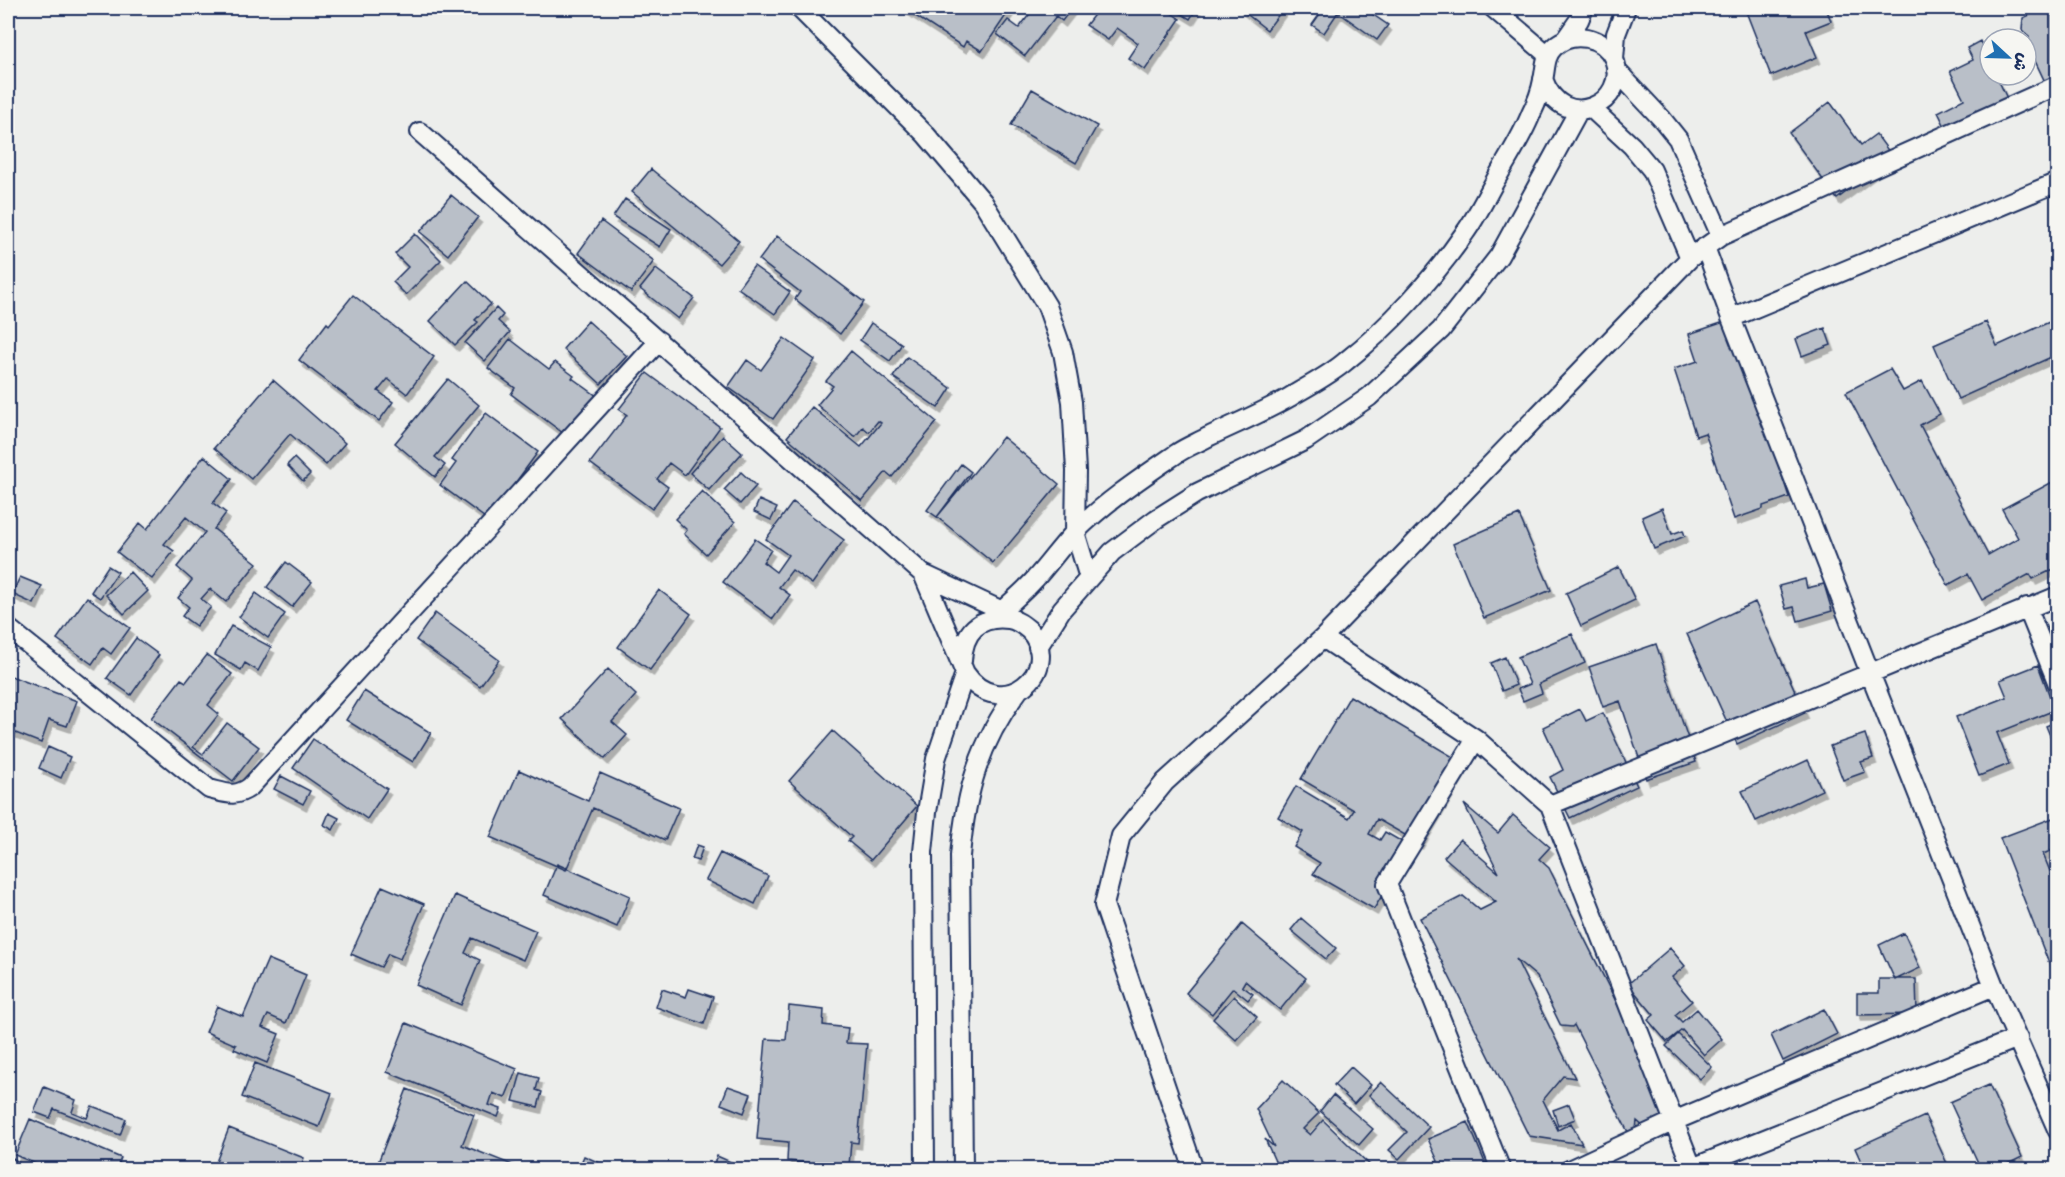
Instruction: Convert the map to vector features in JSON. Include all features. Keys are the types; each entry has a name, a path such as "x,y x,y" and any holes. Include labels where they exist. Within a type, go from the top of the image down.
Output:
{"street":[{"path":"799,8 926,135 983,202 1047,306 1062,352 1072,402 1076,471 1075,532 1089,578"},
{"path":"1493,8 1548,55"},
{"path":"1565,40 1580,20 1584,8"},
{"path":"1626,8 1616,34 1615,65 1615,82 1610,93 1602,102 1585,109 1566,107 1556,101 1548,91 1544,79 1544,67 1548,55 1555,46 1576,37 1599,42 1607,49 1615,65 1678,139 1713,242 1731,318 1994,986 2058,1131"},
{"path":"925,1170 923,852 936,759 963,667 962,649 966,638 984,621 1003,616 1075,532 1109,501 1179,452 1289,397 1345,362 1411,300 1464,234 1517,142 1531,114 1544,79"},
{"path":"1194,1170 1104,905 1121,836 1165,782 1323,638 1690,258 1713,242 2058,85"},
{"path":"1585,109 1632,146 1652,170 1690,258"},
{"path":"1038,647 1062,609 1112,552 1197,493 1306,440 1369,397 1442,330 1499,256 1585,109"},
{"path":"420,132 923,574 1024,625 1033,635 1038,647 1039,660 1036,672 1029,683 1018,691 986,740 963,816 960,856 963,1170"},
{"path":"1731,318 2058,182"},
{"path":"8,628 208,789 229,794 241,793 250,787 659,341"},
{"path":"923,574 972,683 982,691 1000,695 1018,691"},
{"path":"1550,805 2058,596"},
{"path":"2027,607 2058,684"},
{"path":"1323,638 1476,739 1550,805 1691,1169 2018,1038"},
{"path":"1476,739 1387,884 1502,1170"},
{"path":"1569,1170 1674,1121 1994,986"},
{"path":"8,1167 12,1170"}],"building":[{"path":"903,8 1011,8 982,51 966,41 963,47"},
{"path":"1027,8 1072,8 1062,21 1056,16 1025,56 997,34 1008,20 1019,28 1032,11"},
{"path":"1099,8 1164,8 1180,19 1145,70 1128,58 1138,43 1117,28 1108,40 1086,25"},
{"path":"1172,8 1197,8 1190,19"},
{"path":"1239,8 1281,8 1283,9 1267,30"},
{"path":"1324,8 1363,8 1388,25 1377,40 1338,12 1324,33 1312,25"},
{"path":"1826,8 1831,21 1806,31 1817,57 1771,76 1745,9"},
{"path":"2045,8 2058,8 2058,85 2046,84 2038,67 2038,27 2022,27 2023,18"},
{"path":"1978,42 1978,87 2002,87 2011,107 1950,137 1938,112 1964,99 1950,71 1973,60 1967,48"},
{"path":"1032,89 1097,126 1076,163 1011,125"},
{"path":"1830,102 1861,145 1876,134 1893,157 1837,199 1789,133"},
{"path":"651,169 739,241 719,264 632,192"},
{"path":"451,195 478,217 448,255 420,232"},
{"path":"625,199 671,229 660,247 613,217"},
{"path":"601,221 654,261 631,292 578,253"},
{"path":"415,234 441,260 406,295 393,282 408,267 395,254"},
{"path":"777,236 864,302 840,334 795,299 800,292 759,260"},
{"path":"754,266 790,292 775,314 738,288"},
{"path":"656,269 694,298 678,319 640,289"},
{"path":"467,281 491,304 475,320 478,322 455,345 430,321"},
{"path":"353,295 434,357 407,394 388,379 378,391 393,402 379,421 299,360 327,323 329,325"},
{"path":"496,308 503,315 498,321 510,332 485,361 465,343"},
{"path":"2058,318 2058,354 1958,399 1934,345 1986,322 1997,346"},
{"path":"1730,320 1789,497 1734,519 1705,433 1696,436 1674,369 1698,361 1689,334"},
{"path":"588,321 627,356 601,384 563,349"},
{"path":"871,323 902,344 890,361 860,340"},
{"path":"1825,328 1831,345 1802,356 1796,339"},
{"path":"784,338 815,360 773,419 728,387 747,360 761,370"},
{"path":"510,339 549,369 555,362 574,376 572,378 601,399 571,439 511,394 515,388 488,368"},
{"path":"851,351 937,422 892,477 886,472 862,501 787,437 812,407 861,447 881,423 878,421 869,432 863,427 855,437 817,405 833,386 826,381"},
{"path":"907,357 951,388 938,408 893,377"},
{"path":"1890,369 1903,391 1922,381 1940,414 1920,425 1988,555 2018,538 2002,509 2058,479 2058,567 2033,579 2030,574 1982,600 1968,574 1948,585 1846,392"},
{"path":"647,373 720,427 685,475 669,463 657,479 668,487 652,509 590,463 627,415 619,409"},
{"path":"448,379 479,405 435,457 445,465 435,477 395,443"},
{"path":"273,380 345,443 326,465 290,434 251,479 214,448"},
{"path":"486,413 538,452 488,520 440,485 456,463 452,460"},
{"path":"723,436 742,453 709,490 690,473"},
{"path":"1003,437 1059,484 993,563 937,517"},
{"path":"204,456 232,479 213,503 226,513 214,529 257,563 226,602 210,589 201,599 211,607 196,626 182,616 189,607 178,598 192,580 177,567 205,532 186,517 164,544 174,551 152,579 117,552 140,523 147,529"},
{"path":"294,458 310,474 303,481 287,465"},
{"path":"961,464 971,472 937,517 927,510"},
{"path":"741,472 756,486 740,504 724,490"},
{"path":"702,491 735,522 706,554 684,534 687,530 675,519"},
{"path":"759,500 777,508 771,520 754,512"},
{"path":"793,502 844,540 812,584 792,570 779,587 790,595 773,619 723,582 755,539 771,550 763,562 776,572 788,555 766,539"},
{"path":"1662,508 1672,534 1683,530 1685,536 1654,549 1642,517"},
{"path":"1519,515 1551,590 1484,618 1453,544"},
{"path":"286,562 312,582 292,607 267,587"},
{"path":"108,566 118,572 100,598 91,592"},
{"path":"1619,567 1635,600 1581,626 1566,593"},
{"path":"130,572 148,591 124,614 106,595"},
{"path":"20,577 42,586 34,604 12,594"},
{"path":"1805,579 1807,588 1824,584 1832,611 1798,621 1794,607 1786,609 1779,586"},
{"path":"659,590 691,614 650,670 618,647"},
{"path":"256,593 285,614 268,638 239,617"},
{"path":"87,597 130,628 111,654 103,648 92,664 57,639"},
{"path":"1755,602 1805,713 1737,744 1687,634"},
{"path":"435,613 499,660 480,686 416,640"},
{"path":"231,626 271,647 258,671 245,663 241,670 215,655"},
{"path":"1572,634 1585,663 1539,684 1542,693 1523,701 1518,689 1530,684 1518,657"},
{"path":"136,638 159,655 131,695 107,678"},
{"path":"1656,644 1696,762 1646,779 1620,701 1603,707 1589,667"},
{"path":"207,655 232,674 208,705 219,714 193,747 203,754 227,723 259,747 233,781 151,718 181,679 186,682"},
{"path":"1505,657 1516,685 1502,691 1491,663"},
{"path":"2038,665 2055,710 1997,733 2009,764 1979,776 1956,717 2007,697 2000,680"},
{"path":"608,669 636,695 612,722 627,735 605,759 562,719"},
{"path":"8,675 77,701 67,726 49,720 41,743 8,730"},
{"path":"364,691 431,733 413,762 346,720"},
{"path":"1350,696 1465,764 1419,843 1377,819 1369,834 1380,840 1385,832 1411,847 1374,909 1313,874 1320,863 1294,847 1303,832 1278,817 1296,786 1349,818 1354,810 1301,779"},
{"path":"1580,709 1586,721 1603,713 1637,786 1570,818 1550,777 1563,770 1543,727"},
{"path":"2058,721 2058,743 2054,745 2046,726"},
{"path":"833,731 917,806 871,860 848,841 852,837 789,781"},
{"path":"1865,734 1873,758 1861,762 1865,772 1843,780 1830,746"},
{"path":"313,739 387,789 367,819 293,768"},
{"path":"48,747 70,757 61,778 39,768"},
{"path":"1808,760 1822,790 1756,821 1742,791"},
{"path":"519,770 588,801 600,773 679,808 665,840 593,808 566,870 490,837"},
{"path":"281,776 310,791 303,804 274,789"},
{"path":"1464,804 1498,833 1513,815 1550,847 1539,859 1549,868 1675,1119 1650,1132 1637,1121 1635,1138 1632,1140 1574,1025 1572,1027 1561,1026 1537,977 1516,959 1575,1078 1563,1076 1543,1100 1558,1130 1571,1123 1582,1144 1529,1136 1420,918 1463,896 1480,910 1496,902 1444,857 1460,839 1499,873"},
{"path":"329,813 339,818 333,830 324,825"},
{"path":"2058,816 2058,848 2043,854 2058,891 2058,958 2048,961 2000,838"},
{"path":"697,845 703,847 698,861 692,859"},
{"path":"720,853 768,876 755,904 706,880"},
{"path":"557,864 630,896 617,927 544,895"},
{"path":"382,886 424,904 400,959 388,954 381,967 351,954"},
{"path":"455,895 536,931 523,960 472,938 465,953 480,960 461,1005 416,985"},
{"path":"1301,918 1336,948 1326,959 1291,930"},
{"path":"1242,924 1306,978 1280,1010 1245,981 1242,986 1253,994 1248,1000 1233,988 1212,1014 1186,993"},
{"path":"1904,933 1920,968 1895,980 1879,945"},
{"path":"1670,948 1685,966 1672,977 1692,1001 1675,1015 1682,1022 1697,1009 1722,1039 1704,1055 1682,1030 1667,1042 1648,1020 1654,1015 1628,984"},
{"path":"268,959 306,975 286,1023 268,1015 262,1027 279,1034 267,1063 234,1049 236,1045 206,1032 217,1006 243,1017"},
{"path":"1879,979 1916,979 1917,1014 1857,1015 1857,993 1879,993"},
{"path":"662,989 686,997 689,989 713,997 704,1024 656,1007"},
{"path":"1234,996 1257,1017 1236,1040 1213,1019"},
{"path":"789,1006 824,1010 823,1025 848,1028 846,1043 867,1044 858,1143 851,1142 849,1166 787,1161 788,1142 757,1139 766,1039 786,1040"},
{"path":"1824,1009 1837,1034 1783,1061 1771,1035"},
{"path":"406,1023 517,1069 505,1098 493,1093 489,1105 501,1109 498,1117 387,1072"},
{"path":"1678,1034 1712,1067 1700,1079 1666,1046"},
{"path":"255,1063 332,1093 319,1127 242,1097"},
{"path":"1351,1067 1371,1085 1354,1104 1334,1085"},
{"path":"521,1073 539,1078 536,1090 542,1092 538,1107 513,1101"},
{"path":"1283,1080 1319,1113 1303,1129 1310,1135 1323,1120 1375,1170 1279,1170 1265,1139 1274,1147 1256,1109"},
{"path":"1381,1082 1429,1127 1399,1159 1389,1150 1407,1132 1369,1095"},
{"path":"1989,1085 2022,1157 1996,1170 1979,1170 1980,1167 1950,1102"},
{"path":"728,1086 751,1094 744,1113 721,1104"},
{"path":"44,1087 76,1100 72,1112 87,1118 92,1106 126,1119 120,1135 54,1109 50,1118 34,1112"},
{"path":"407,1089 474,1115 462,1145 520,1168 519,1170 375,1170"},
{"path":"1333,1095 1373,1129 1359,1145 1320,1111"},
{"path":"1569,1104 1575,1119 1558,1126 1553,1110"},
{"path":"1925,1116 1950,1170 1865,1170 1855,1148"},
{"path":"30,1119 121,1158 116,1170 50,1170 15,1155"},
{"path":"1468,1122 1488,1170 1418,1170 1438,1161 1428,1139"},
{"path":"229,1128 304,1158 300,1170 213,1170"},
{"path":"584,1156 616,1170 578,1170"},
{"path":"717,1156 742,1167 741,1170 711,1170"},
{"path":"875,1164 875,1170 859,1170 859,1166"}]}
